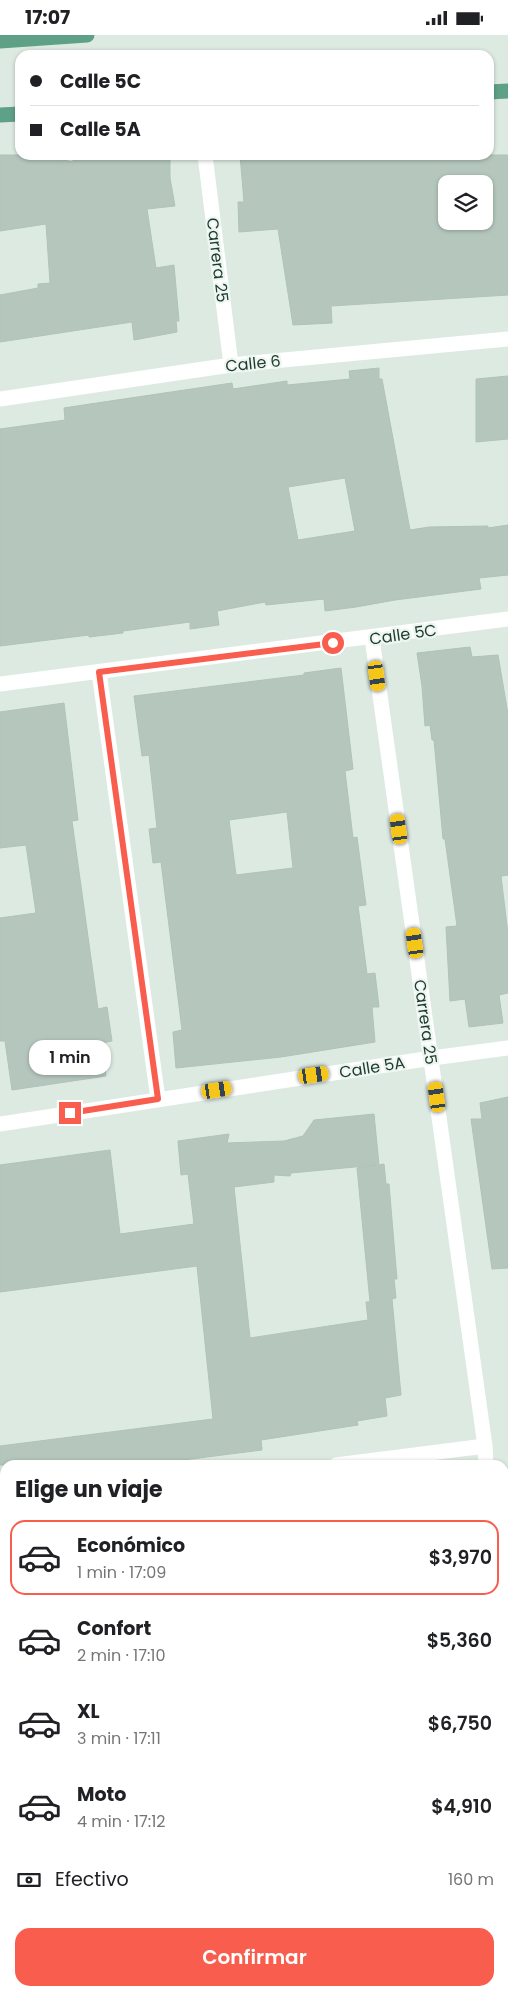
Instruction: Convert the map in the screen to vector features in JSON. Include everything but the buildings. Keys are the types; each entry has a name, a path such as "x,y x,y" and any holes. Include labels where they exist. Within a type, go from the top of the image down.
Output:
{"main road":[{"path":"0,41 88,35"},
{"path":"494,92 508,91"},
{"path":"0,115 15,114"}],"street":[{"name":"Carrera 25","path":"206,160 231,365"},
{"name":"Calle 6","path":"0,399 231,365 508,339"},
{"name":"Calle 5C","path":"0,684 372,638 508,619"},
{"name":"Carrera 25","path":"372,638 432,1058 486,1460"},
{"path":"99,672 158,1099"},
{"name":"Calle 5A","path":"0,1123 432,1058 508,1049"},
{"path":"377,1460 485,1447"}],"route":[{"path":"70,1113 158,1099 99,672 333,643"}]}
